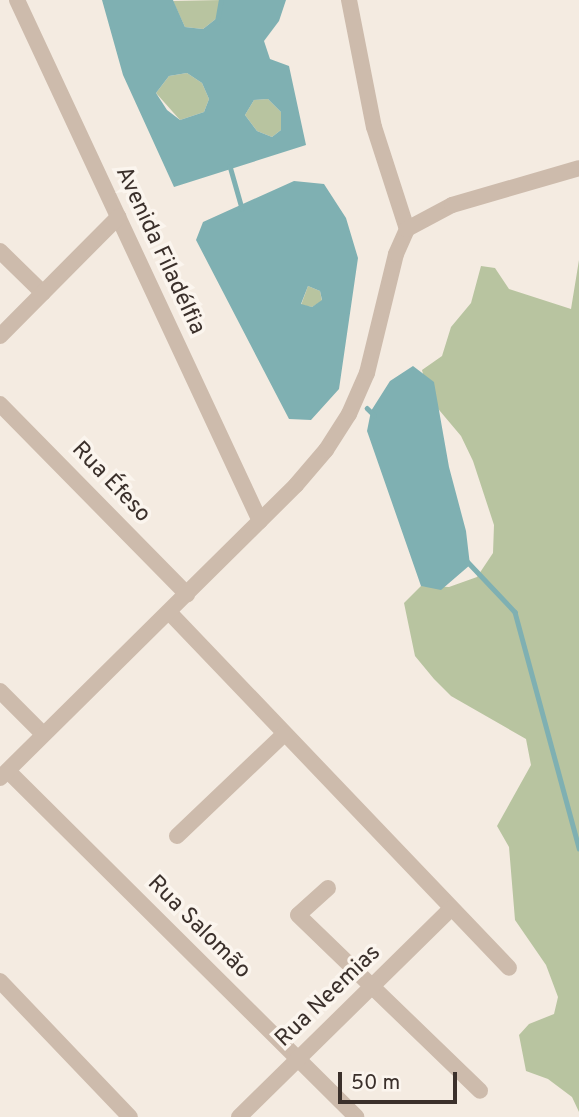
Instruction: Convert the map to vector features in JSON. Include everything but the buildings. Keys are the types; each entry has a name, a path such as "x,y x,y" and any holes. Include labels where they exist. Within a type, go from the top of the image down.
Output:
{"street":[{"name":"Avenida Filadélfia","path":"17,0 260,521"},
{"path":"349,0 374,127 407,229"},
{"path":"4,774 260,521 326,450 349,414 367,373 396,254 407,229 452,205 579,168"},
{"path":"0,336 118,217"},
{"path":"0,251 43,293"},
{"name":"Rua Éfeso","path":"0,404 187,594"},
{"path":"169,612 509,968"},
{"path":"0,691 43,734"},
{"path":"177,836 284,734"},
{"name":"Rua Salomão","path":"4,774 357,1117"},
{"path":"328,888 298,915 480,1091"},
{"name":"Rua Neemias","path":"239,1117 451,909"},
{"path":"0,981 130,1117"}],"green space":[{"path":"222,0 217,18 203,29 185,27 173,1"},
{"path":"187,73 202,83 209,99 204,112 180,120 156,93 169,76"},
{"path":"268,99 281,112 281,130 272,137 257,131 245,115 254,100"},
{"path":"579,260 579,1112 572,1097 548,1079 526,1071 519,1035 529,1024 554,1014 558,997 546,965 515,920 509,847 497,826 531,765 526,739 451,696 434,679 415,656 404,603 421,586 449,587 477,577 493,553 494,525 473,461 461,436 429,398 422,370 442,356 451,327 471,303 481,266 495,268 509,289 571,309"},
{"path":"308,286 320,291 322,301 312,307 301,305"}],"water":[{"path":"102,0 173,0 185,27 203,29 217,18 222,0 286,0 279,21 264,41 270,59 289,66 306,145 174,187 123,75","holes":["187,73 202,83 209,99 204,112 180,120 167,110 156,93 169,76","268,99 281,112 281,130 272,137 257,131 245,115 254,100"]},
{"path":"294,181 324,184 346,218 358,258 339,389 311,420 289,419 196,240 203,222","holes":["308,286 320,291 322,300 312,307 301,304"]},
{"path":"413,366 434,382 449,467 466,531 470,565 441,590 421,586 367,431 371,411 390,381"}],"waterway":[{"path":"217,22 221,0"},
{"path":"230,166 242,208"},
{"path":"367,408 374,415"},
{"path":"467,561 515,612 579,848"}]}
